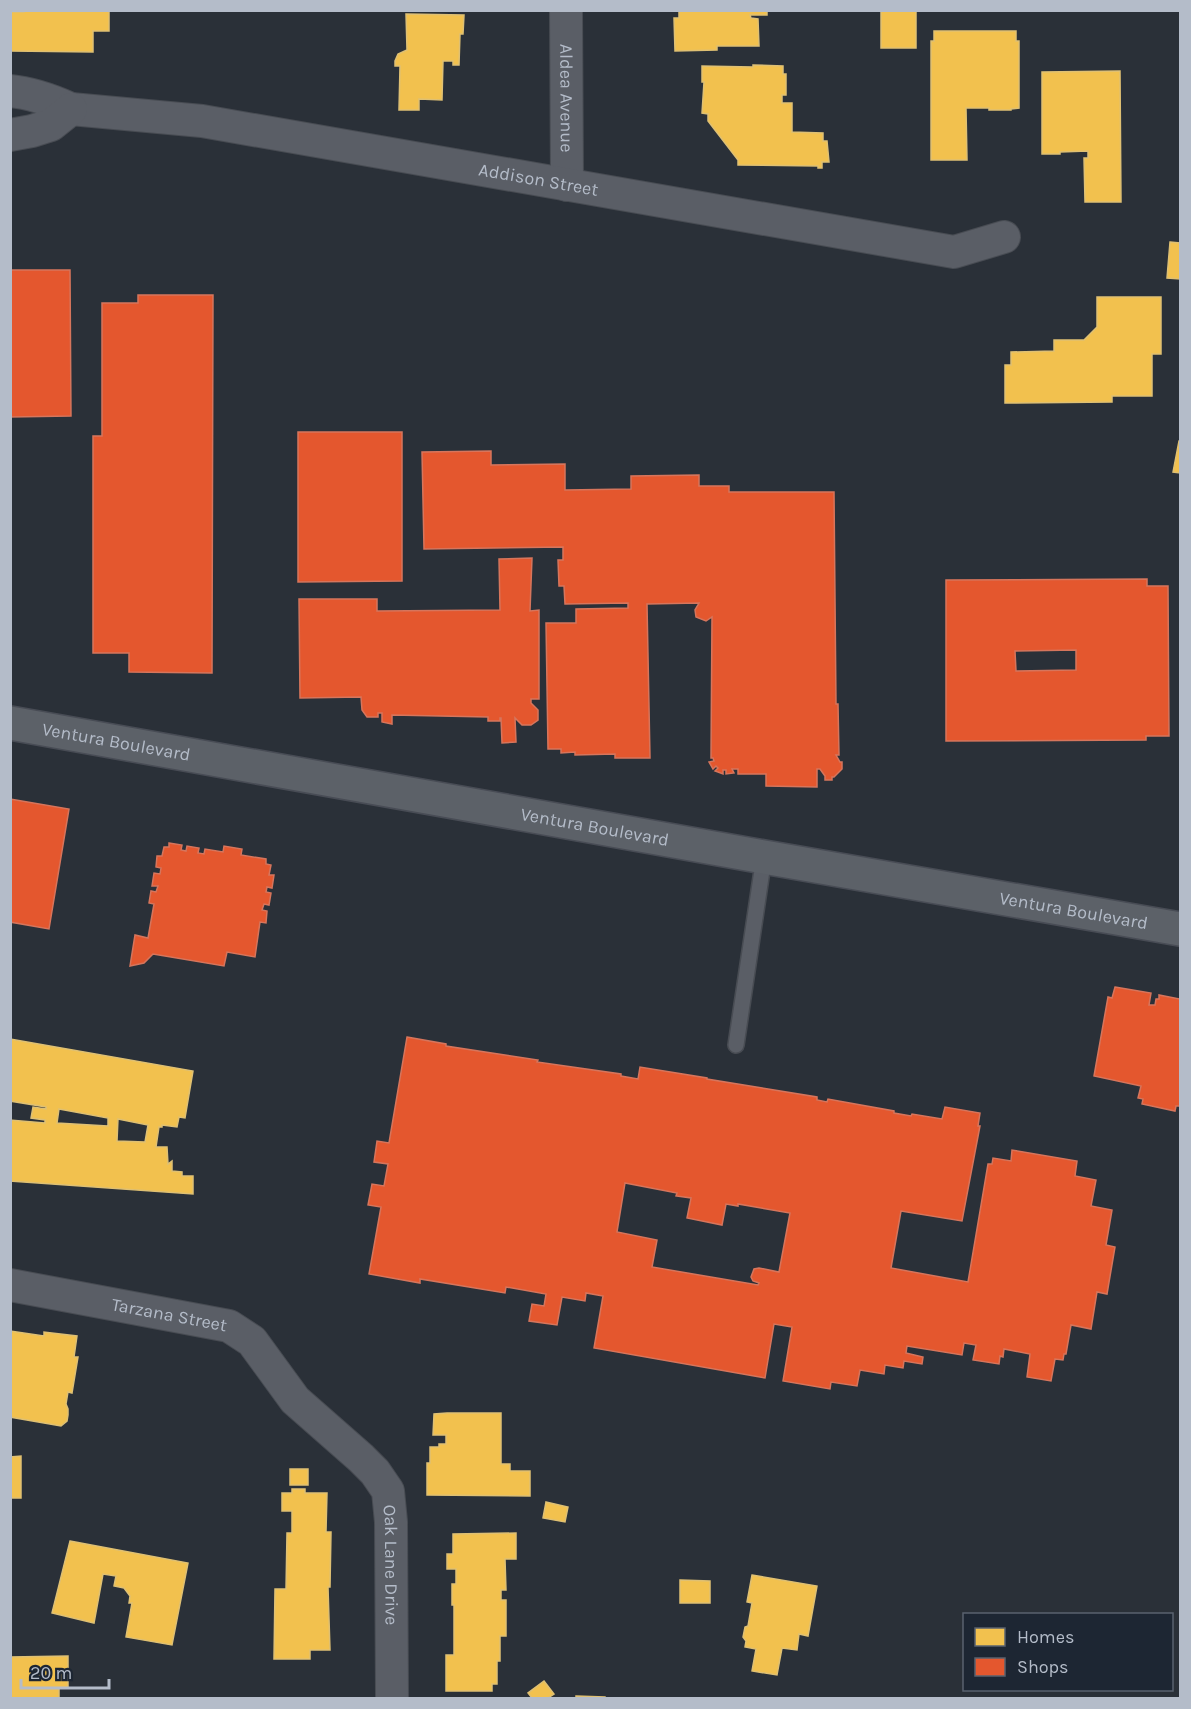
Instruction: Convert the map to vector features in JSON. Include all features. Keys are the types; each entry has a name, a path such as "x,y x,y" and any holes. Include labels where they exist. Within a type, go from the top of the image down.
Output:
{"main road":[{"name":"Ventura Boulevard","path":"10,723 764,857 1180,928"}],"street":[{"name":"Aldea Avenue","path":"566,10 567,185"},
{"name":"Addison Street","path":"10,91 32,94 71,110 202,121 954,252 1004,237"},
{"path":"10,135 51,125 71,110"},
{"name":"Tarzana Street","path":"10,1285 229,1326 252,1341 295,1400"},
{"name":"Oak Lane Drive","path":"295,1400 361,1458 375,1472 388,1491 391,1522 392,1698"}],"lane":[{"path":"736,1045 764,857"}],"building: Homes":[{"path":"25,10 109,10 109,31 93,31 93,52 10,51 10,12 24,12"},
{"path":"679,10 767,10 767,15 750,15 751,18 758,19 759,46 717,46 717,50 675,51 674,18 679,18"},
{"path":"881,10 916,10 916,48 881,48"},
{"path":"406,14 464,15 463,34 460,34 459,65 453,65 453,61 443,61 442,100 419,99 419,110 399,110 400,66 395,66 395,61 398,54 407,50"},
{"path":"934,31 1016,31 1016,41 1019,41 1019,108 989,110 989,108 966,108 967,160 931,160 931,41 934,41"},
{"path":"753,65 783,66 783,74 786,74 786,95 782,95 782,103 792,103 792,132 823,133 823,141 827,141 829,162 822,162 822,168 818,166 738,165 738,160 708,121 708,114 702,113 704,82 702,82 702,66 753,67"},
{"path":"1120,71 1121,202 1085,202 1084,158 1088,158 1088,151 1042,154 1042,72"},
{"path":"1170,242 1180,243 1180,279 1167,278"},
{"path":"1097,297 1161,297 1161,354 1152,354 1152,396 1112,396 1112,402 1005,403 1005,365 1011,365 1011,352 1054,351 1054,340 1084,340 1097,327"},
{"path":"1180,441 1180,473 1173,472"},
{"path":"10,1039 193,1071 185,1118 179,1117 177,1127 162,1125 159,1127 156,1147 167,1147 168,1164 172,1161 172,1171 182,1172 182,1176 193,1176 193,1194 10,1181 10,1120 45,1123 45,1120 31,1118 33,1107 46,1109 46,1107 10,1101","holes":["59,1109 108,1118 108,1126 57,1123","118,1119 148,1125 145,1142 117,1141"]},
{"path":"10,1331 44,1336 44,1332 77,1336 74,1357 78,1357 72,1393 68,1392 67,1421 61,1426 10,1417"},
{"path":"501,1413 501,1464 510,1464 510,1471 530,1471 530,1496 427,1495 427,1463 430,1463 430,1447 446,1444 446,1435 433,1435 434,1414"},
{"path":"21,1456 21,1498 10,1498 10,1457"},
{"path":"290,1469 308,1469 308,1485 290,1485"},
{"path":"292,1489 305,1489 305,1493 327,1493 326,1532 331,1532 330,1587 328,1587 330,1650 310,1650 310,1659 274,1659 275,1589 286,1589 287,1533 292,1533 292,1511 282,1511 282,1493 292,1493"},
{"path":"546,1502 568,1507 565,1522 543,1518"},
{"path":"516,1533 516,1559 505,1559 506,1590 501,1590 501,1600 506,1600 506,1636 500,1636 497,1684 492,1684 492,1691 446,1691 446,1655 454,1655 452,1584 456,1584 456,1569 447,1569 447,1554 453,1554 453,1534"},
{"path":"70,1541 188,1563 172,1645 126,1637 132,1603 129,1603 130,1596 124,1588 114,1586 116,1576 103,1574 94,1623 52,1613"},
{"path":"752,1575 817,1586 808,1636 799,1634 797,1650 782,1648 777,1675 752,1671 756,1649 745,1647 746,1641 743,1637 745,1627 748,1626 752,1603 747,1602"},
{"path":"680,1580 710,1581 710,1603 680,1603"},
{"path":"68,1656 68,1688 59,1688 59,1698 10,1698 10,1657"},
{"path":"544,1681 554,1694 548,1698 532,1698 528,1693"},
{"path":"576,1696 605,1697 605,1698 576,1698"}],"building: Shops":[{"path":"10,270 70,270 71,416 10,417"},
{"path":"138,295 213,295 212,673 129,672 129,653 93,653 93,436 102,436 102,303 138,303"},
{"path":"298,432 402,432 402,581 298,582"},
{"path":"491,451 491,465 565,464 565,490 631,489 631,476 699,475 699,486 729,486 729,492 834,492 836,704 838,704 839,755 836,755 842,762 842,769 832,777 832,780 825,780 820,769 817,769 817,787 766,786 766,774 738,774 738,769 732,769 734,773 726,774 726,770 723,770 723,774 715,771 718,768 716,766 713,769 709,762 714,761 711,758 712,617 706,621 696,617 695,610 699,603 647,604 650,758 615,758 615,754 575,755 575,752 561,753 561,749 548,749 546,623 576,623 576,609 628,608 628,603 565,604 564,586 559,586 558,560 563,560 563,547 424,549 422,452"},
{"path":"532,558 530,611 539,610 539,699 531,699 531,703 538,710 538,720 531,725 522,725 515,718 516,742 502,743 501,718 500,721 488,721 488,717 392,715 392,724 382,722 382,713 378,713 378,717 367,717 362,710 361,697 300,698 299,599 377,599 377,611 500,610 499,559"},
{"path":"1147,579 1147,586 1168,586 1169,736 1146,736 1146,740 946,741 946,580","holes":["1076,650 1076,670 1016,671 1015,651"]},
{"path":"10,799 69,809 49,929 10,922"},
{"path":"169,843 182,845 181,850 186,851 187,846 199,848 198,853 204,854 205,849 223,852 224,846 242,849 241,855 266,859 266,864 271,865 269,875 274,875 272,888 267,887 266,892 271,893 269,905 264,904 262,910 267,911 266,923 260,922 255,957 227,952 224,966 153,954 144,963 130,966 135,935 148,938 154,904 149,903 151,891 156,892 158,886 152,886 154,873 160,874 161,868 156,867 157,856 162,856 164,847 169,847"},
{"path":"1115,987 1151,993 1149,1005 1155,1005 1159,995 1180,999 1180,1106 1176,1106 1175,1111 1142,1104 1143,1099 1138,1098 1141,1086 1094,1076 1108,997 1112,998"},
{"path":"407,1037 446,1044 446,1046 538,1060 537,1062 621,1074 621,1076 638,1079 640,1067 817,1097 817,1100 827,1102 828,1099 911,1116 912,1114 942,1119 945,1107 980,1113 978,1126 980,1126 962,1221 901,1211 891,1268 968,1282 988,1164 992,1164 993,1158 1011,1161 1012,1150 1077,1161 1075,1176 1096,1180 1091,1206 1112,1210 1106,1245 1115,1247 1107,1294 1097,1292 1091,1329 1071,1325 1066,1354 1063,1360 1055,1359 1051,1381 1027,1377 1030,1354 1004,1349 999,1364 973,1360 976,1345 964,1343 962,1355 907,1346 906,1353 923,1357 922,1364 904,1361 903,1368 885,1365 884,1374 860,1370 857,1386 831,1382 830,1389 783,1381 792,1327 774,1324 765,1378 594,1348 603,1296 586,1293 585,1301 562,1297 557,1325 529,1321 532,1304 544,1306 546,1294 506,1287 505,1293 420,1279 420,1283 369,1274 381,1207 368,1205 372,1184 384,1186 388,1164 374,1162 377,1141 389,1143","holes":["625,1183 677,1193 676,1196 691,1198 687,1218 722,1225 726,1204 790,1213 779,1272 754,1269 751,1277 753,1281 759,1283 758,1285 652,1267 657,1240 617,1232"]}]}
